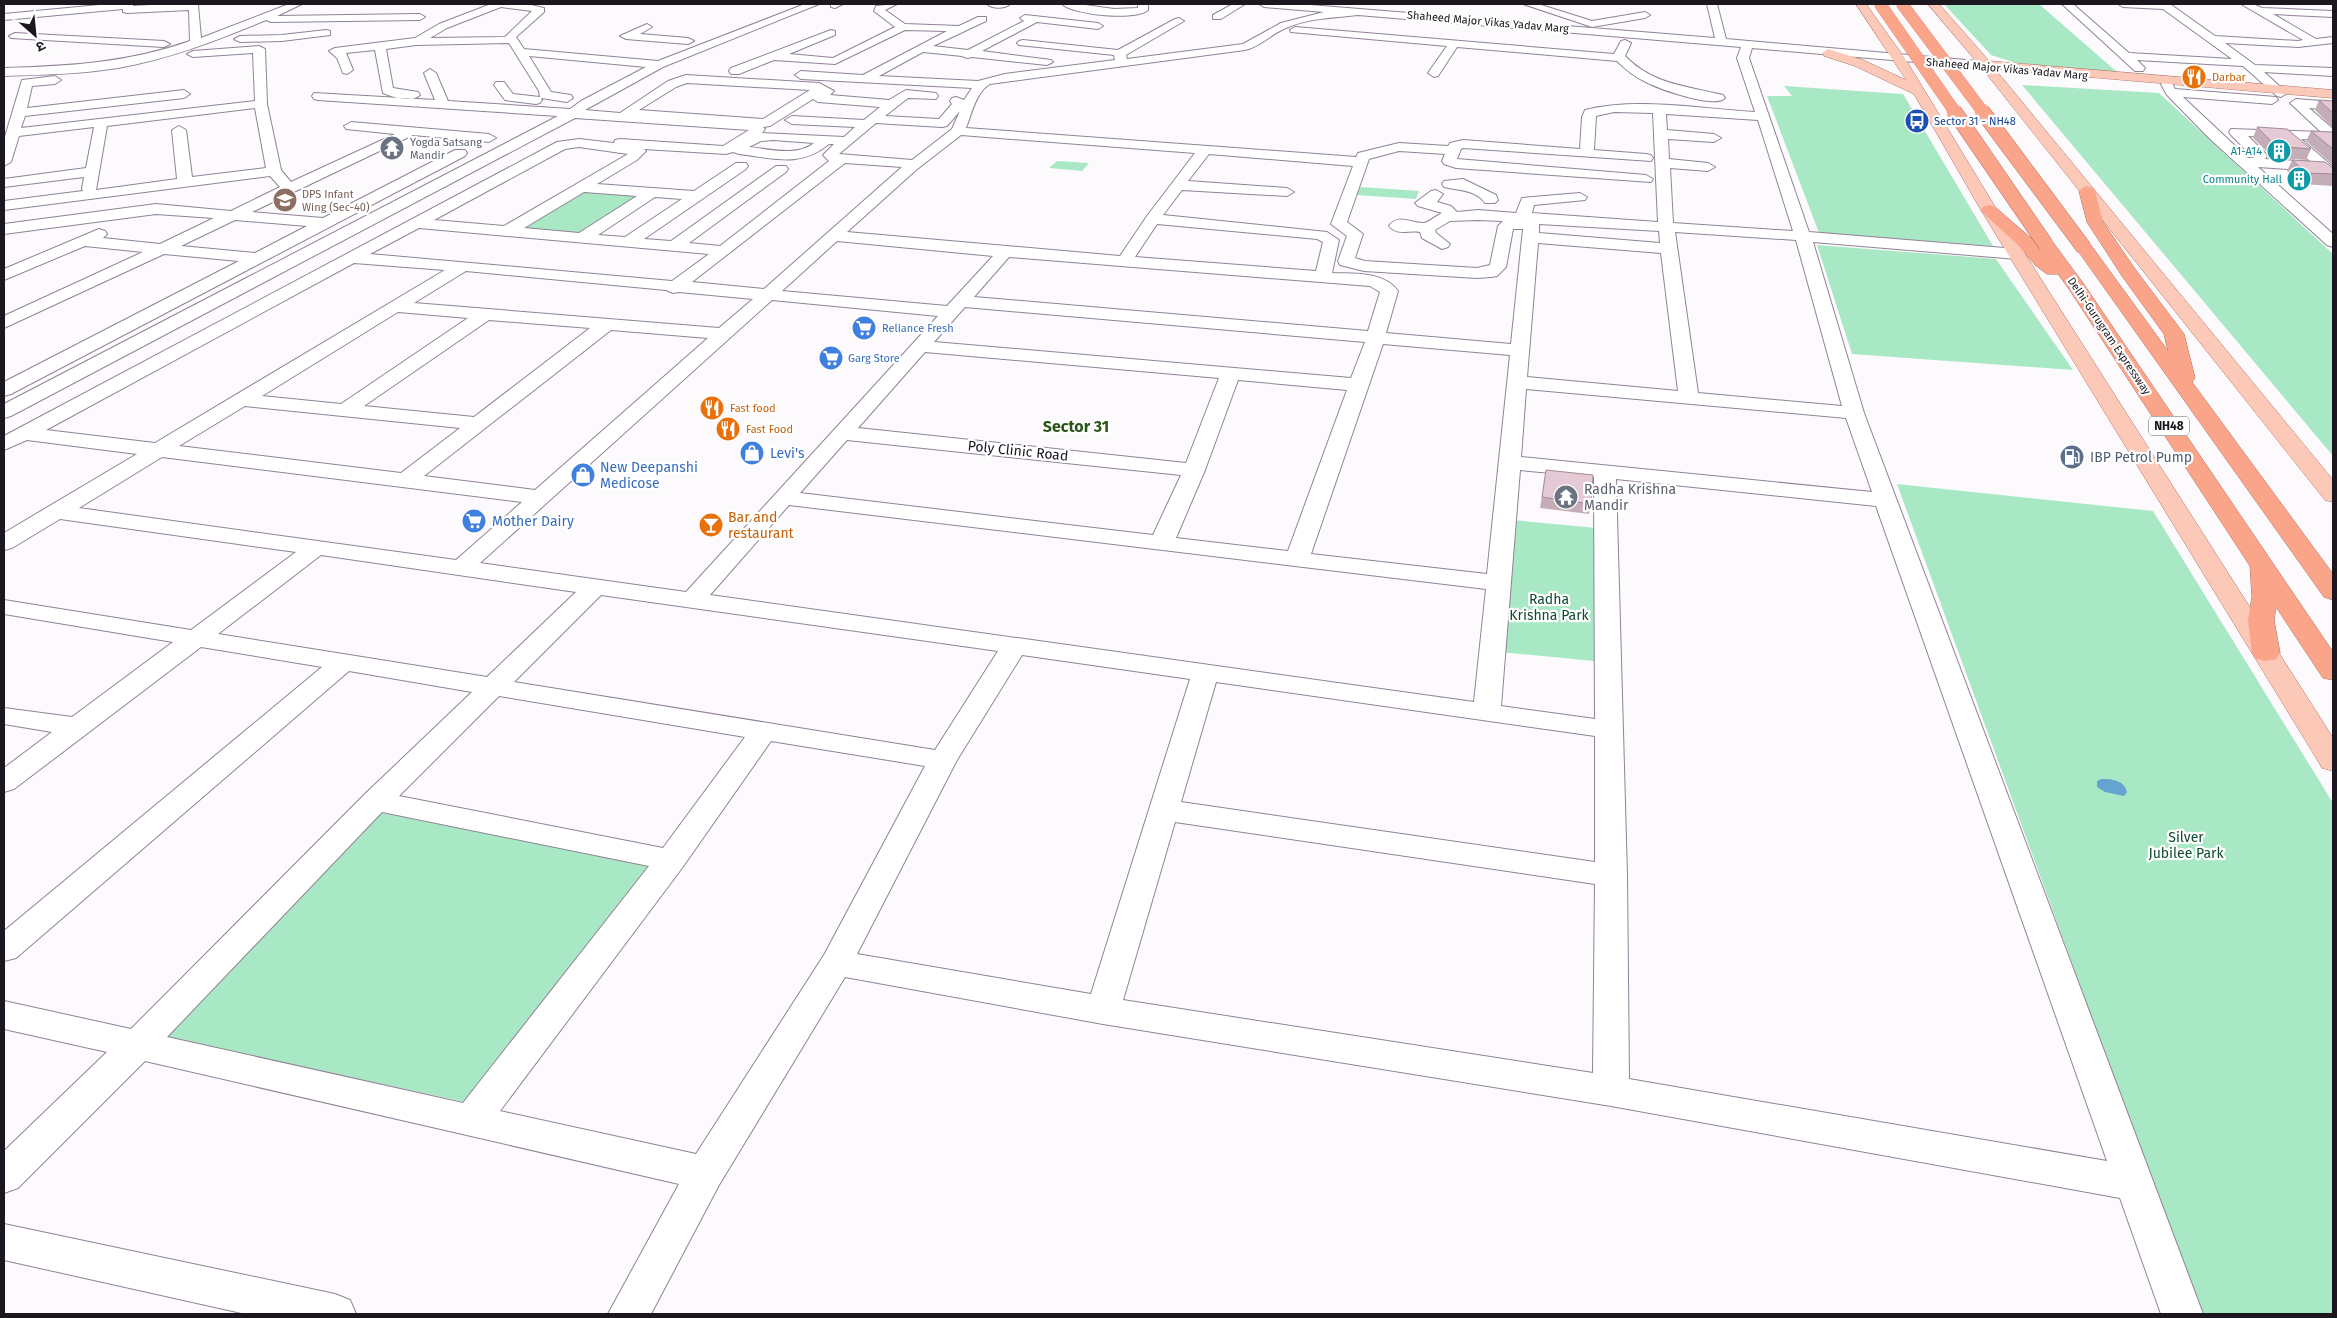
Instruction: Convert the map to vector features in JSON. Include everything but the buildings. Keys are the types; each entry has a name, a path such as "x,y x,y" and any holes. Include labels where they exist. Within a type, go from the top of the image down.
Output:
{"highway":[{"name":"Delhi-Gurugram Expressway","path":"1880,4 2077,287 2333,672"},
{"name":"NH48","path":"1902,4 2084,248 2333,592"},
{"path":"2087,191 2095,222 2128,272 2174,334 2188,393"},
{"path":"1990,210 2025,242 2041,261 2077,287"},
{"path":"2262,566 2265,597 2261,620 2266,653"}],"main road":[{"path":"1861,4 1882,51 1918,90 2016,254 2333,761"},
{"path":"1933,4 1991,67 2087,191 2333,495"},
{"path":"1813,49 1882,51"},
{"path":"1828,53 1859,63 1918,90"},
{"path":"2002,53 2102,74"},
{"name":"Shaheed Major Vikas Yadav Marg","path":"1991,67 2102,74 2276,94"},
{"name":"Shaheed Major Vikas Yadav Marg","path":"2024,69 2169,88 2333,96"},
{"path":"2046,83 2149,90 2169,88"}],"street":[{"path":"15,16 21,4"},
{"path":"191,53 261,18 297,4"},
{"path":"414,42 443,26 499,4 540,10 510,34 545,91 545,96 623,116 766,123 821,92"},
{"path":"521,122 544,111 572,102 623,77 657,66 814,4"},
{"path":"892,4 880,8 879,12 903,27"},
{"path":"992,4 1005,4"},
{"path":"1067,4 1089,10 1114,12 1143,10 1143,4"},
{"path":"1217,17 1240,4"},
{"name":"Shaheed Major Vikas Yadav Marg","path":"1264,4 1361,14 1592,27 1628,38 1721,41 1813,49"},
{"path":"1528,4 1592,27 1645,15"},
{"path":"1712,4 1721,41"},
{"path":"2067,4 2127,56 2150,79"},
{"path":"2123,4 2165,5 2249,66 2276,94"},
{"path":"2246,4 2316,43 2333,49"},
{"path":"4,27 126,14 169,5 194,7 199,16 179,114"},
{"path":"1540,8 1564,5"},
{"path":"4,17 69,7 126,14"},
{"path":"282,10 343,8"},
{"path":"1600,9 1628,18"},
{"path":"2257,10 2333,14"},
{"path":"124,43 126,14"},
{"path":"1338,34 1361,14"},
{"path":"913,156 833,158 830,155 863,125 906,94 975,92 995,79 1087,66 1123,57 1245,47 1258,42 1277,28 1326,15 1361,14 1628,38 1621,48 1621,58"},
{"path":"239,16 261,18 420,17"},
{"path":"347,70 342,56 335,51 332,40 340,33 370,18"},
{"path":"864,79 920,48 982,19"},
{"path":"953,63 1026,21 1101,24 1083,34 1026,21"},
{"path":"995,40 1060,47 1123,57 1178,21"},
{"path":"9,38 47,23"},
{"path":"647,27 626,36 688,41"},
{"path":"681,68 785,27"},
{"path":"835,61 903,27 962,28"},
{"path":"1277,28 1621,58 1642,74 1690,95 1758,101"},
{"path":"9,38 104,29"},
{"path":"623,77 637,62 719,29"},
{"path":"4,72 94,67 282,38 340,33"},
{"path":"735,72 831,33"},
{"path":"29,37 124,43 191,53 249,48 259,49 261,104 259,120 274,171 290,188"},
{"path":"1060,47 1076,38"},
{"path":"1368,51 1380,38"},
{"name":"Shaheed Major Vikas Yadav Marg","path":"1681,39 1828,53 1882,51 1991,67"},
{"path":"2212,39 2316,43 2333,40"},
{"path":"335,51 414,42 512,40"},
{"path":"1434,73 1454,44"},
{"path":"382,46 380,47 391,92 428,97 438,104"},
{"path":"1747,46 1743,58 1803,236 1854,413 2182,1314"},
{"path":"920,48 1087,66"},
{"path":"522,52 637,62 681,68 919,82 975,92"},
{"path":"773,56 890,65"},
{"path":"2127,56 2333,72"},
{"path":"62,58 130,62"},
{"path":"4,162 12,134 21,113 26,83 158,68"},
{"path":"919,82 936,72"},
{"path":"430,73 438,104"},
{"path":"623,77 720,90 768,93 821,92"},
{"path":"4,79 20,78"},
{"path":"529,136 726,150 748,138 758,129 755,126 626,113 681,80 691,79 820,88 821,92"},
{"path":"500,85 510,97 572,102"},
{"path":"2169,88 2214,135 2255,161 2328,170"},
{"path":"24,95 62,91"},
{"path":"821,92 818,98 891,104"},
{"path":"958,131 975,92"},
{"path":"21,113 184,94"},
{"path":"318,96 544,111"},
{"path":"4,412 529,136 572,102"},
{"path":"2333,106 2296,103 2333,136"},
{"path":"12,134 261,104"},
{"path":"651,115 667,105"},
{"path":"674,117 691,107"},
{"path":"1587,153 1590,114 1614,108 1764,117"},
{"path":"656,146 716,109"},
{"path":"1653,109 1646,184 1394,147 1365,154 1339,224 1355,234 1346,261 1352,264 1477,273 1491,272 1498,267 1506,226 1510,224 1647,226 1803,236 2016,254"},
{"path":"726,120 741,110"},
{"path":"578,140 623,116"},
{"path":"776,130 818,136 832,135 863,125 895,120"},
{"path":"88,195 101,123"},
{"path":"863,125 875,134 857,150 913,156"},
{"path":"351,126 489,138"},
{"path":"179,130 185,182"},
{"path":"4,390 505,130"},
{"path":"461,568 538,497 835,236 913,156 958,131 1361,162"},
{"path":"4,324 230,215 410,132"},
{"path":"2333,136 2236,132 2255,161 2333,242"},
{"path":"2287,134 2328,170"},
{"path":"826,140 811,152 796,156 739,150 740,146 762,136 845,141"},
{"path":"98,140 116,138"},
{"path":"1458,185 1455,157 1458,144 1587,153 1714,138"},
{"path":"4,444 566,144 579,143 639,150 632,158 605,172 509,230"},
{"path":"1650,145 1662,164 1666,228 1689,398"},
{"path":"1124,262 1152,219 1205,150"},
{"path":"632,158 692,162"},
{"path":"673,288 724,251 842,158"},
{"path":"1269,230 1303,158"},
{"path":"722,164 824,171"},
{"path":"1662,164 1708,167"},
{"path":"630,241 742,166"},
{"path":"675,246 781,168"},
{"path":"4,206 274,171"},
{"path":"4,183 91,172"},
{"path":"605,172 634,174"},
{"path":"701,179 720,180"},
{"path":"1178,185 1287,192"},
{"path":"1452,216 1442,208 1423,203 1430,189 1440,186 1458,185 1488,195 1491,198 1490,200"},
{"path":"580,187 698,196"},
{"path":"584,237 653,192"},
{"path":"1487,712 1529,224 1527,201 1580,197"},
{"path":"1647,208 1647,226"},
{"path":"4,229 156,209 359,227"},
{"path":"4,275 156,209"},
{"path":"1408,226 1428,228 1452,216 1529,224 1670,249"},
{"path":"1152,219 1321,235 1331,240 1323,277"},
{"path":"418,223 724,251"},
{"path":"4,239 37,224"},
{"path":"1428,228 1428,236 1442,244"},
{"path":"835,236 1124,262 1374,281 1384,286 1389,291 1376,336 1297,560"},
{"path":"84,241 257,258"},
{"path":"310,252 351,258 463,266 766,296 956,306 1376,336 1519,350"},
{"path":"697,595 1006,252"},
{"path":"4,543 463,266"},
{"path":"396,306 724,334"},
{"path":"344,410 486,314"},
{"path":"406,480 607,324"},
{"path":"921,346 1359,385"},
{"path":"1161,544 1194,470 1231,373"},
{"path":"1516,382 1854,413"},
{"path":"243,400 478,424"},
{"path":"23,433 538,497"},
{"name":"Poly Clinic Road","path":"843,433 1194,470"},
{"path":"1509,462 1887,500"},
{"path":"1605,473 1607,729 1611,875 1611,1091"},
{"path":"784,498 1498,583"},
{"path":"55,511 595,587 697,595"},
{"path":"4,782 316,548"},
{"path":"539,568 1014,646 1607,729"},
{"path":"4,1176 138,1045 376,801 595,587"},
{"path":"4,607 943,760"},
{"path":"629,1314 705,1173 836,963 943,760 1014,646"},
{"path":"4,949 344,662"},
{"path":"1103,1010 1205,673"},
{"path":"4,716 77,727"},
{"path":"471,1120 671,860 764,731"},
{"path":"376,801 671,860"},
{"path":"1164,810 1611,875"},
{"path":"836,963 1103,1010 1611,1091 2133,1183"},
{"path":"4,1015 705,1173"},
{"path":"4,1242 335,1314"}],"green space":[{"path":"1944,4 2039,4 2117,72 2016,63 1991,55"},
{"path":"2022,85 2159,93 2333,254 2333,456"},
{"path":"1784,86 1903,94 1993,246 1819,233 1767,96 1792,96"},
{"path":"1057,161 1089,163 1082,171 1049,168"},
{"path":"1361,187 1419,191 1416,199 1356,195"},
{"path":"584,189 643,194 579,233 519,228"},
{"path":"1817,245 1996,259 2073,370 1852,354"},
{"name":"Silver Jubilee Park","path":"1897,484 2153,511 2333,803 2333,1314 2200,1314"},
{"name":"Radha Krishna Park","path":"1512,520 1597,528 1594,661 1499,652"},
{"path":"375,812 654,862 470,1103 154,1035"}],"water":[{"path":"2101,779 2120,783 2127,792 2124,796 2105,792 2097,787 2097,781"}],"place":[{"name":"Darbar","path":"2194,77"},
{"name":"Sector 31 - NH48","path":"1917,121"},
{"name":"Yogda Satsang Mandir","path":"392,148"},
{"name":"A1-A14","path":"2279,151"},
{"name":"Community Hall","path":"2299,179"},
{"name":"DPS Infant Wing (Sec-40)","path":"285,200"},
{"name":"Reliance Fresh","path":"864,328"},
{"name":"Garg Store","path":"831,358"},
{"name":"Fast food","path":"712,408"},
{"name":"Fast Food","path":"728,429"},
{"name":"Levi's","path":"752,453"},
{"name":"IBP Petrol Pump","path":"2072,457"},
{"name":"New Deepanshi Medicose","path":"583,475"},
{"name":"Radha Krishna Mandir","path":"1566,497"},
{"name":"Mother Dairy","path":"474,521"},
{"name":"Bar and restaurant","path":"711,525"}],"district":[{"name":"Sector 31","path":"1076,426"}]}
